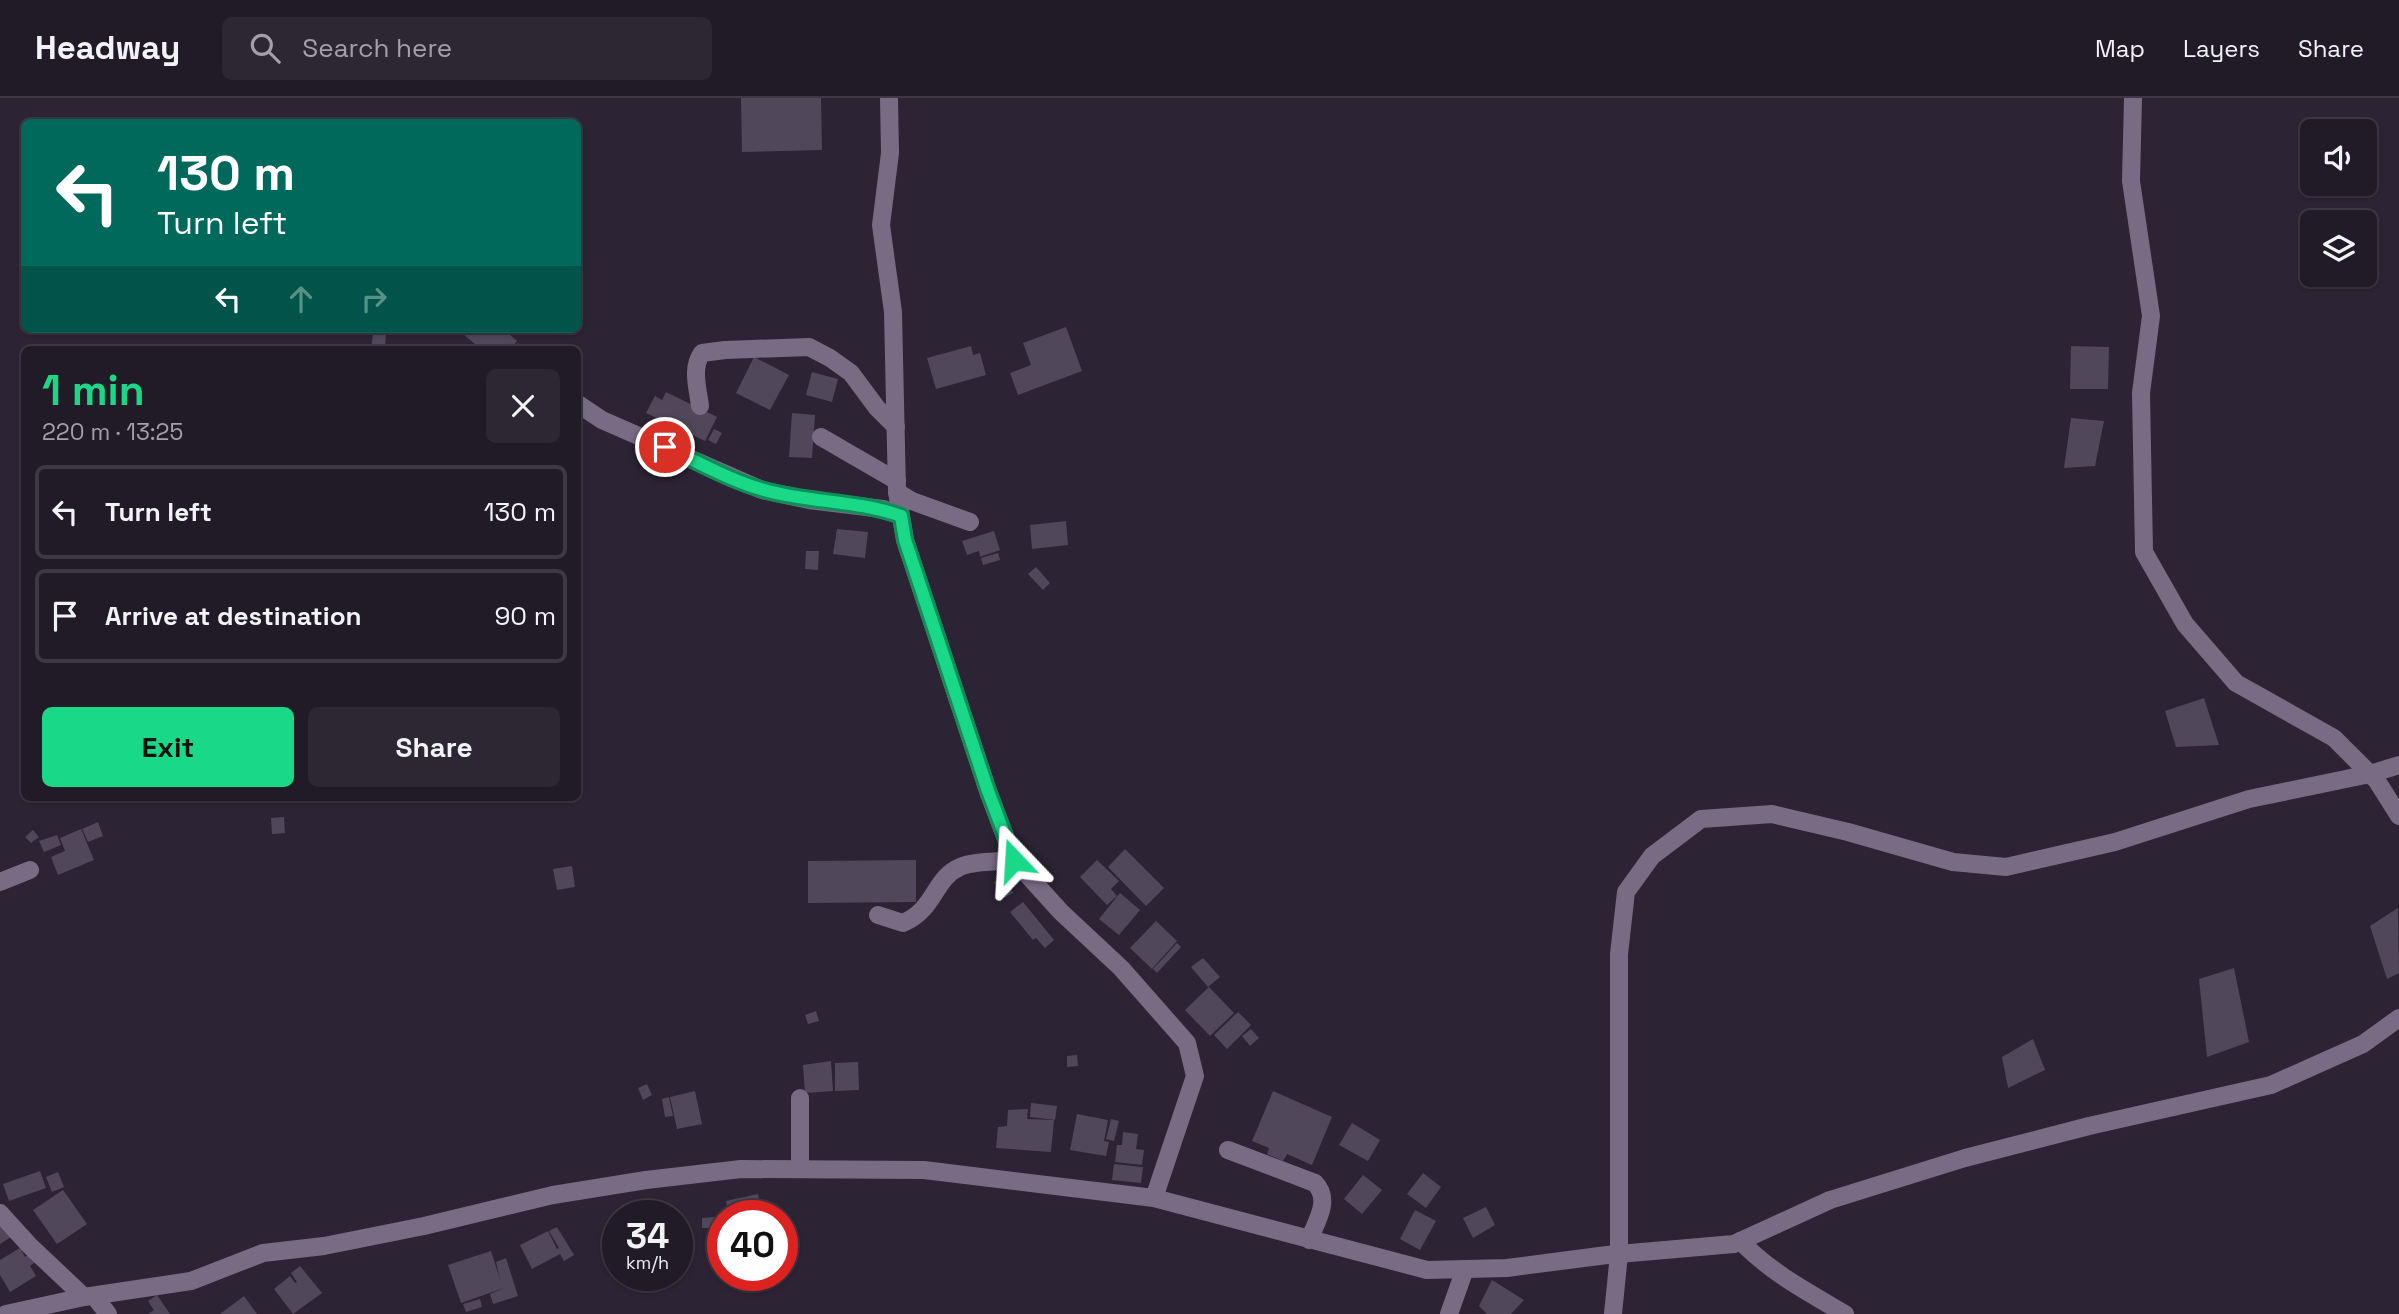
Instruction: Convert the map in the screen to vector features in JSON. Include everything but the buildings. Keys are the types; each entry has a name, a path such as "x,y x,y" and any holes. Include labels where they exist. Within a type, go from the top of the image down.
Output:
{"street":[{"path":"889,98 890,153 881,225 893,312 897,486 905,540 988,791 1014,860 1061,912 1121,968 1187,1043 1195,1076 1154,1198"},
{"path":"2133,98 2131,181 2151,316 2141,393 2144,552 2185,624 2236,683 2334,738 2370,774 2399,816"},
{"path":"700,406 696,378 697,360 702,353 809,347 851,373 877,408 896,427"},
{"path":"581,406 603,420 762,490 809,500 883,509 901,516"},
{"path":"821,437 897,486 912,501 970,522"},
{"path":"1613,1314 1619,1254 1619,954 1626,892 1652,856 1701,819 1772,814 1953,862 2006,867 2115,842 2249,799 2370,774 2399,765"},
{"path":"878,915 903,923 916,918 929,904 945,878 960,866 1014,860"},
{"path":"0,882 30,870"},
{"path":"6,1314 89,1297 191,1282 263,1253 362,1239 554,1195 646,1180 741,1169 923,1170 1154,1198 1427,1269 1507,1268 1619,1254 1734,1244 1830,1200 1965,1158 2089,1126 2271,1085 2363,1044 2399,1018"},
{"path":"800,1098 800,1168"},
{"path":"1228,1150 1315,1182 1322,1190 1324,1200 1309,1240"},
{"path":"0,1213 30,1246 108,1314"},
{"path":"1740,1241 1794,1286 1845,1314"},
{"path":"1449,1314 1465,1269"}],"route":[{"path":"665,447 762,490 809,500 883,509 901,516 905,540 988,791 1014,860"}]}
